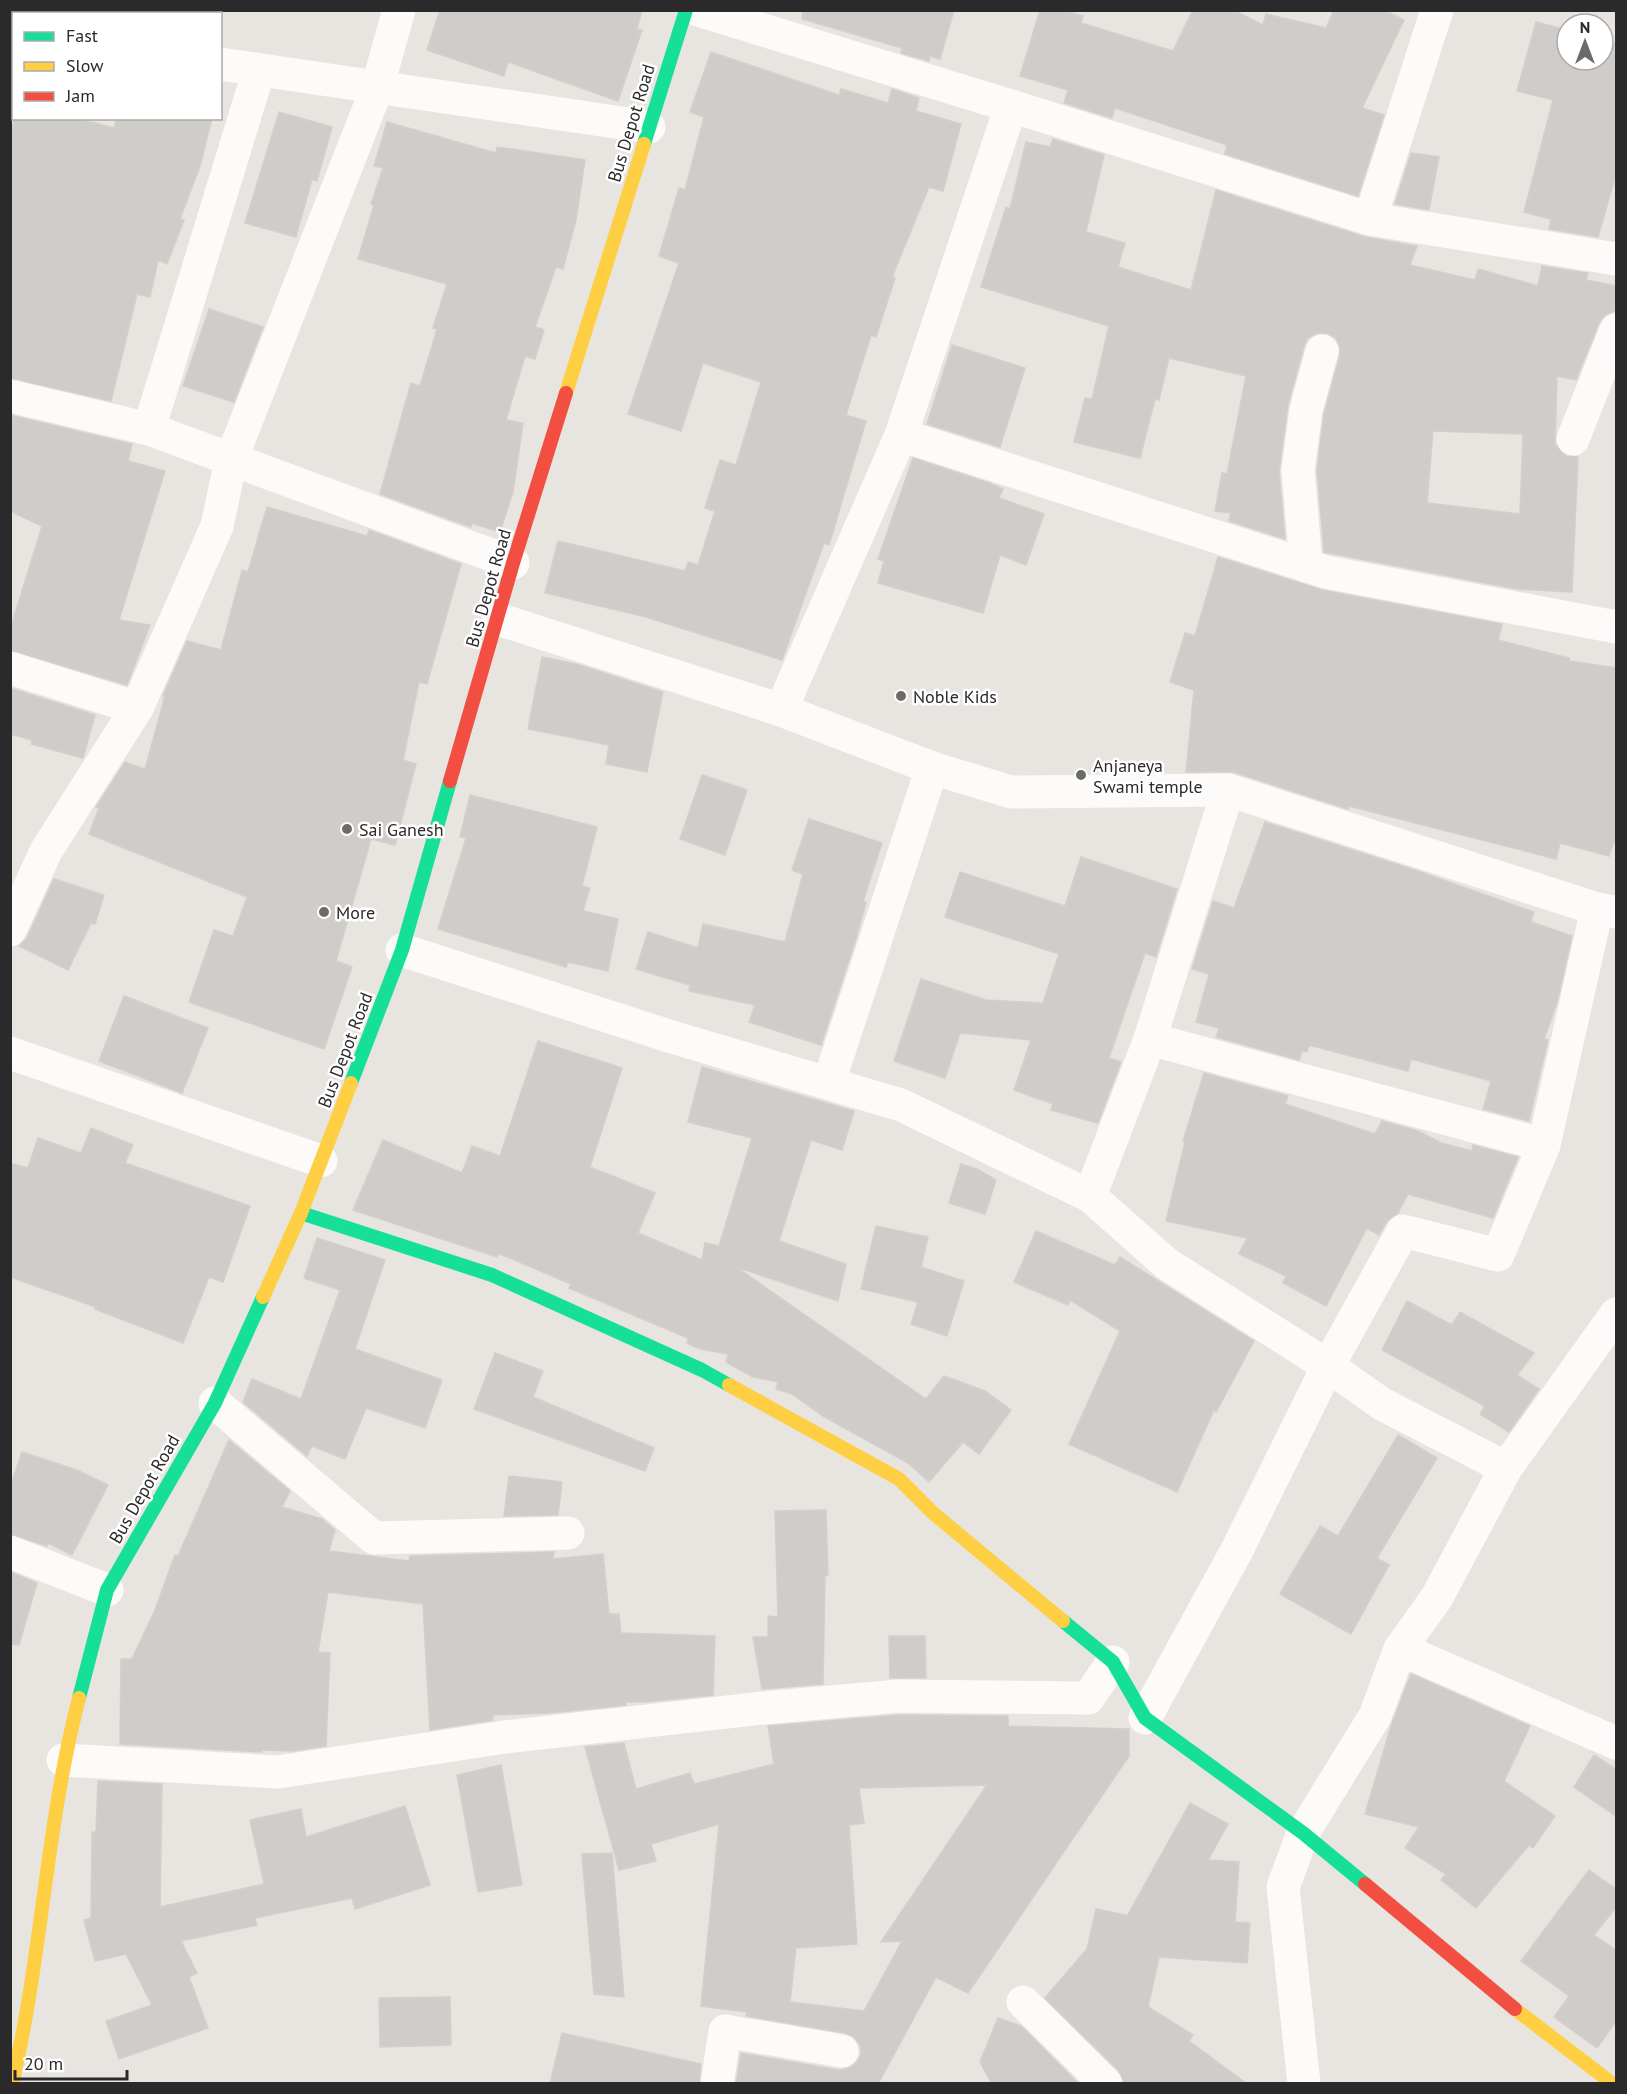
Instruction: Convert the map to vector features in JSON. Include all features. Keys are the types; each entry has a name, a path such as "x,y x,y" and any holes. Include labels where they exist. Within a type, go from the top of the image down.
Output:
{"street":[{"path":"10,930 46,851 137,708 217,526 231,460 377,88 399,10"},
{"name":"Bus Depot Road","path":"12,2084 17,2037 63,1760 108,1590 215,1403 301,1213 402,950 513,563 686,10"},
{"path":"698,10 1370,219 1617,259"},
{"path":"1370,219 1437,10"},
{"path":"222,64 649,127"},
{"path":"149,429 260,70"},
{"path":"782,710 901,435 1011,106"},
{"path":"1574,439 1617,330"},
{"path":"1306,564 1298,470 1306,410 1322,351"},
{"path":"10,396 149,429 513,563"},
{"path":"901,435 1326,572 1617,627"},
{"path":"498,619 782,710 932,768 1011,792 1228,790 1607,911 1544,1145 1498,1255 1403,1231 1328,1366 1237,1550 1145,1718"},
{"path":"10,668 137,708"},
{"path":"829,1082 932,768"},
{"path":"1090,1196 1150,1039 1228,790"},
{"path":"402,950 672,1037 901,1105 1090,1196 1167,1264 1328,1366 1382,1404 1506,1468"},
{"path":"1150,1039 1544,1145"},
{"path":"10,1053 321,1161"},
{"path":"301,1213 492,1275 702,1370 899,1479 933,1513 1113,1662 1145,1718 1304,1833 1544,2032 1613,2084"},
{"path":"1304,2084 1283,1887 1304,1833 1375,1716 1400,1649 1437,1596 1506,1468 1617,1314"},
{"path":"215,1403 374,1538 568,1533"},
{"path":"10,1552 108,1590"},
{"path":"1400,1649 1617,1743"},
{"path":"63,1760 278,1772 505,1737 775,1707 898,1696 1088,1698 1113,1662"},
{"path":"1023,2002 1106,2084"},
{"path":"717,2084 725,2031 842,2051"}],"building":[{"path":"440,10 642,10 637,29 642,30 618,101 508,62 504,76 427,50"},
{"path":"803,10 954,10 940,59 930,56 929,61 901,53 902,48 802,19"},
{"path":"1040,10 1063,10 1083,16 1081,23 1173,51 1193,10 1233,10 1263,25 1266,14 1326,28 1334,10 1384,10 1404,20 1362,108 1384,115 1358,196 1225,154 1227,145 1115,108 1112,118 1064,103 1068,90 1020,76"},
{"path":"1536,22 1555,27 1555,72 1615,72 1615,44 1617,44 1617,171 1598,237 1549,229 1551,219 1524,212 1553,100 1517,91"},
{"path":"711,52 839,95 841,89 888,103 892,89 919,98 916,111 961,124 943,191 929,187 892,277 895,278 876,337 871,335 846,415 866,421 829,545 824,543 782,660 646,617 545,593 558,541 685,571 688,562 698,565 715,511 705,508 720,460 736,465 761,382 703,363 681,431 628,414 679,263 659,256 679,188 685,190 704,117 690,112"},
{"path":"279,112 332,127 317,181 312,179 296,237 245,223"},
{"path":"14,120 84,120 114,128 116,120 212,120 200,166 180,219 184,220 167,264 158,260 150,297 137,294 111,401 10,378 10,135"},
{"path":"387,122 496,153 497,147 585,160 576,220 563,269 556,267 535,327 544,330 535,359 525,356 506,420 523,423 513,492 500,532 472,523 471,527 380,494 411,383 420,386 437,329 433,328 447,284 358,259 374,205 371,204 383,168 374,166"},
{"path":"1053,139 1104,155 1086,232 1125,243 1118,267 1191,290 1216,190 1365,237 1417,246 1410,265 1475,280 1478,269 1538,286 1542,266 1588,273 1586,280 1617,286 1614,311 1605,315 1599,323 1576,380 1557,376 1555,444 1566,456 1578,457 1572,592 1517,589 1324,552 1317,470 1324,414 1340,355 1340,347 1336,338 1327,333 1317,333 1308,338 1288,405 1279,471 1285,539 1229,521 1231,513 1215,511 1222,473 1227,474 1246,376 1169,358 1159,400 1155,399 1140,458 1074,442 1085,398 1092,399 1109,326 981,287 1006,207 1010,209 1026,142 1050,147","holes":["1433,431 1523,434 1520,514 1427,503"]},
{"path":"1411,153 1439,157 1429,210 1395,204"},
{"path":"209,309 263,327 234,402 183,386"},
{"path":"952,345 1025,368 1000,447 927,424"},
{"path":"10,415 132,444 128,461 165,471 119,620 150,625 127,685 10,650 10,630 42,526 10,511"},
{"path":"913,458 989,483 1003,489 999,498 1044,514 1026,565 1000,555 983,613 878,583 884,561 878,559"},
{"path":"267,507 367,536 369,530 461,564 427,684 419,682 403,760 416,764 395,845 371,839 336,961 352,967 324,1049 189,1002 214,930 233,936 247,897 89,834 99,808 96,807 125,762 145,769 165,696 163,696 187,641 221,650 242,570 248,572"},
{"path":"1218,557 1322,590 1502,624 1498,640 1569,658 1569,661 1617,668 1617,833 1609,856 1560,843 1556,859 1349,806 1348,809 1233,772 1186,772 1194,690 1170,682 1185,633 1195,636"},
{"path":"542,657 576,664 663,692 647,772 606,764 609,745 528,729"},
{"path":"10,688 95,715 83,758 31,744 32,740 10,734"},
{"path":"702,775 747,790 725,855 680,839"},
{"path":"470,795 597,827 582,886 590,888 583,911 618,919 608,971 568,962 566,967 438,929 466,838 460,837"},
{"path":"809,819 882,843 863,901 866,902 856,939 821,1045 749,1022 755,1005 689,991 690,985 636,969 648,932 698,948 703,924 785,942 803,874 792,870"},
{"path":"1265,822 1415,870 1534,912 1531,922 1572,936 1557,1003 1544,1039 1548,1040 1529,1121 1483,1109 1491,1081 1411,1059 1408,1071 1309,1045 1307,1052 1302,1051 1299,1060 1216,1037 1219,1028 1196,1022 1209,974 1192,969 1213,901 1234,908"},
{"path":"1081,857 1177,889 1156,957 1145,953 1109,1058 1121,1062 1098,1123 1051,1110 1053,1104 1014,1090 1031,1040 960,1033 945,1078 894,1061 921,979 986,1000 1043,1003 1059,954 945,917 960,872 1065,906"},
{"path":"54,879 104,895 95,924 91,923 68,970 19,946 27,938"},
{"path":"124,996 208,1028 182,1093 99,1061"},
{"path":"538,1041 622,1068 590,1167 655,1193 638,1233 702,1260 705,1243 719,1246 752,1138 688,1122 702,1067 854,1111 842,1150 811,1140 779,1241 846,1264 838,1301 736,1267 926,1399 944,1376 985,1391 1011,1410 979,1454 963,1442 929,1482 908,1463 823,1416 792,1394 776,1389 778,1382 753,1377 726,1362 728,1354 700,1349 687,1343 688,1338 569,1288 571,1284 498,1253 497,1257 353,1210 383,1140 462,1173 472,1146 500,1156"},
{"path":"1204,1073 1288,1096 1285,1104 1375,1134 1382,1121 1418,1131 1441,1143 1472,1151 1473,1145 1518,1157 1493,1218 1408,1194 1398,1213 1387,1221 1379,1235 1367,1228 1326,1306 1283,1283 1286,1276 1239,1254 1247,1238 1166,1221 1185,1142 1183,1141"},
{"path":"91,1128 133,1145 125,1163 250,1206 223,1282 209,1277 183,1343 95,1309 96,1307 10,1277 10,1163 28,1168 38,1138 81,1153"},
{"path":"961,1164 977,1169 996,1180 985,1214 949,1203"},
{"path":"876,1226 928,1237 921,1267 964,1281 947,1336 911,1324 918,1302 861,1289"},
{"path":"1036,1231 1115,1265 1120,1257 1254,1341 1216,1412 1214,1410 1177,1492 1069,1444 1120,1331 1070,1300 1068,1305 1014,1282"},
{"path":"317,1238 385,1260 355,1349 442,1380 425,1428 366,1408 345,1459 312,1446 307,1456 243,1402 252,1379 301,1399 340,1290 304,1278"},
{"path":"1407,1301 1452,1325 1460,1312 1534,1353 1517,1375 1539,1389 1509,1432 1480,1414 1485,1406 1382,1350"},
{"path":"495,1353 543,1371 533,1397 654,1448 645,1471 474,1409"},
{"path":"1398,1435 1437,1458 1377,1558 1389,1565 1351,1634 1280,1594 1320,1526 1338,1536"},
{"path":"229,1440 290,1491 282,1507 322,1519 335,1530 329,1551 409,1561 410,1556 554,1552 553,1559 603,1554 609,1614 619,1614 621,1633 715,1636 713,1695 625,1702 626,1705 550,1713 493,1715 493,1720 430,1730 423,1604 328,1592 318,1652 330,1653 326,1746 292,1751 261,1750 261,1752 120,1744 121,1659 132,1659 155,1610 175,1555 178,1556"},
{"path":"22,1452 77,1470 108,1485 72,1555 48,1543 47,1546 10,1534 10,1487"},
{"path":"509,1476 562,1482 558,1515 504,1516"},
{"path":"826,1510 828,1575 825,1576 823,1684 762,1689 753,1637 768,1637 768,1616 778,1617 775,1511"},
{"path":"10,1572 37,1583 19,1645 10,1644"},
{"path":"889,1636 925,1636 926,1678 890,1678"},
{"path":"1411,1674 1530,1726 1504,1781 1555,1816 1533,1848 1529,1845 1476,1908 1441,1880 1446,1874 1405,1848 1419,1827 1365,1814 1391,1726"},
{"path":"899,1715 1008,1716 1008,1726 1129,1729 1129,1756 968,1993 936,1977 878,2084 736,2084 741,2053 839,2070 849,2068 857,2062 861,2054 860,2045 854,2037 845,2033 746,2016 747,2012 701,2006 719,1824 651,1844 656,1861 619,1870 585,1747 624,1743 636,1789 690,1773 694,1784 774,1764 768,1726","holes":["987,1785 881,1942 902,1941 864,2011 790,2002 796,1948 857,1944 849,1825 864,1823 859,1788"]},
{"path":"1594,1755 1617,1770 1617,1817 1574,1787"},
{"path":"501,1765 522,1885 478,1892 457,1775"},
{"path":"98,1781 162,1784 160,1907 264,1884 250,1820 301,1809 306,1837 405,1806 430,1885 355,1909 352,1898 255,1918 257,1925 181,1941 197,1973 189,1977 208,2028 119,2059 106,2021 152,2005 126,1954 95,1961 84,1920 91,1918 92,1832 96,1832"},
{"path":"1190,1803 1228,1824 1208,1860 1239,1862 1235,1922 1250,1923 1247,1963 1159,1957 1148,2007 1193,2035 1189,2041 1247,2084 1124,2084 1119,2071 1045,1998 1087,1949 1096,1909 1126,1915 1125,1920"},
{"path":"612,1853 624,1997 594,1994 582,1854"},
{"path":"1589,1870 1617,1890 1617,1906 1594,1935 1617,1951 1617,2020 1597,2048 1554,2017 1569,1996 1521,1961"},
{"path":"450,1997 451,2045 380,2047 379,1998"},
{"path":"998,2018 1021,2026 1079,2084 992,2084 980,2062"},
{"path":"562,2033 701,2064 699,2084 550,2084"}],"traffic: fast":[{"path":"644,144 686,10"},
{"path":"351,1083 402,950 450,781"},
{"path":"301,1213 492,1275 702,1370 729,1385"},
{"path":"79,1698 107,1590 215,1403 263,1297"},
{"path":"1063,1621 1113,1662 1145,1718 1303,1833 1365,1884"}],"traffic: slow":[{"path":"566,393 644,144"},
{"path":"263,1297 301,1213 351,1083"},
{"path":"729,1385 899,1479 933,1513 1063,1621"},
{"path":"12,2084 30,1988 59,1794 79,1698"},
{"path":"1515,2009 1613,2084"}],"traffic: jam":[{"path":"450,781 513,563 566,393"},
{"path":"1365,1884 1515,2009"}],"place":[{"name":"Noble Kids","path":"901,696"},
{"name":"Anjaneya Swami temple","path":"1081,775"},
{"name":"Sai Ganesh","path":"347,829"},
{"name":"More","path":"324,912"}]}
